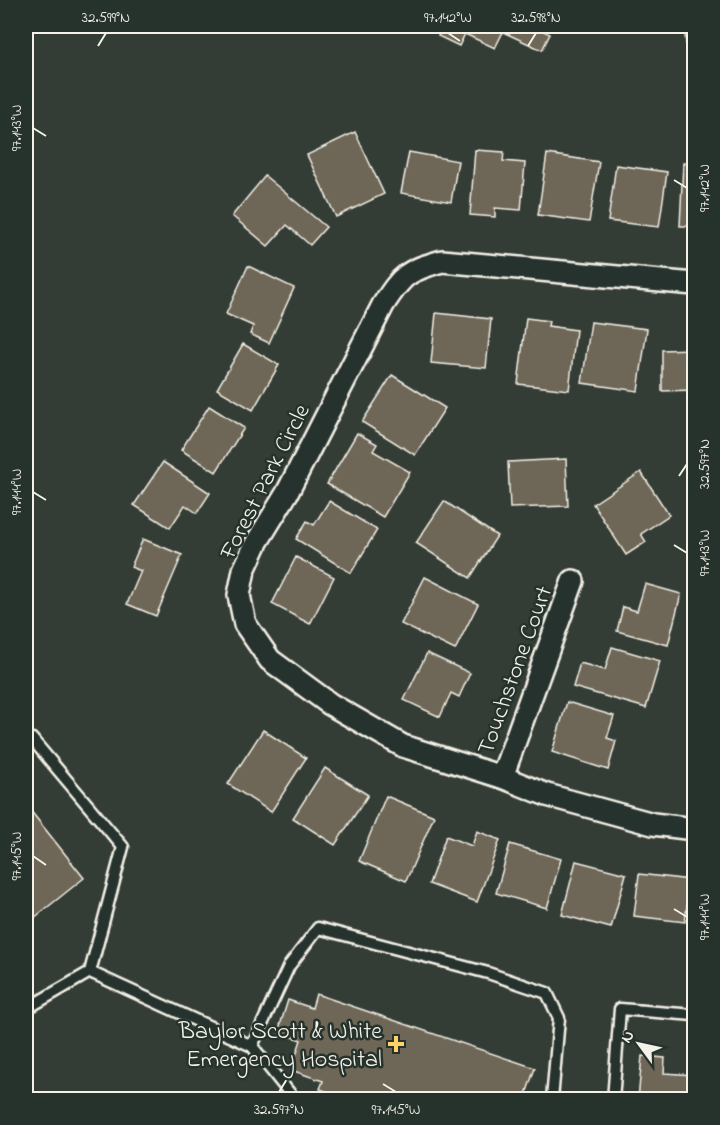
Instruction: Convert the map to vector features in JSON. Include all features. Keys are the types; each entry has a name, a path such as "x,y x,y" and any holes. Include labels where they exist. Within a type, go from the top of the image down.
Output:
{"street":[{"name":"Forest Park Circle","path":"694,284 442,261 412,270 396,286 383,305 287,494 257,542 244,570 239,595 245,624 270,660 330,704 403,746 502,777 547,795 653,824 694,829"},
{"name":"Touchstone Court","path":"502,777 573,581"}],"lane":[{"path":"26,738 32,739 123,847 90,972 26,1009"},
{"path":"252,1046 289,966 318,928 488,974 547,993 559,1018 552,1100"},
{"path":"90,972 252,1046 295,1100"},
{"path":"613,1100 620,1009 694,1015"}],"building":[{"path":"443,26 538,26 537,28 550,34 542,50 503,32 495,48 465,34 459,46 438,36"},
{"path":"684,26 694,26 694,87 691,87"},
{"path":"355,132 384,194 336,217 307,155"},
{"path":"475,150 504,152 503,161 525,163 521,210 495,208 495,217 470,215"},
{"path":"409,152 458,161 451,202 401,193"},
{"path":"547,154 599,162 589,222 538,215"},
{"path":"683,163 694,163 694,226 680,226"},
{"path":"616,165 667,172 659,227 608,221"},
{"path":"265,176 326,227 310,245 287,225 268,246 232,216"},
{"path":"248,266 294,288 269,343 250,334 253,326 226,314"},
{"path":"436,313 491,319 486,368 431,363"},
{"path":"526,318 549,321 548,326 576,330 569,390 518,384"},
{"path":"591,322 647,329 638,391 582,383"},
{"path":"243,344 279,365 253,410 217,389"},
{"path":"694,349 694,390 662,391 662,350"},
{"path":"392,375 445,408 415,455 362,422"},
{"path":"209,406 244,428 216,472 181,450"},
{"path":"357,433 377,444 373,451 410,472 383,517 327,484"},
{"path":"566,459 568,506 510,508 508,462"},
{"path":"163,462 210,493 197,513 185,505 170,528 134,505"},
{"path":"641,472 669,515 641,534 646,542 626,555 593,504"},
{"path":"329,501 377,530 351,573 296,539 307,521 314,525"},
{"path":"444,501 497,536 470,578 416,543"},
{"path":"143,539 182,555 156,616 127,604 141,571 131,567"},
{"path":"296,557 334,577 310,624 272,604"},
{"path":"425,577 478,604 455,650 401,624"},
{"path":"645,584 681,594 668,645 617,631 623,607 637,611"},
{"path":"612,647 660,661 646,708 573,687 580,663 605,670"},
{"path":"427,653 470,673 459,697 451,693 440,717 404,700"},
{"path":"567,702 614,716 607,738 616,741 608,770 552,752"},
{"path":"263,730 306,758 271,812 228,784"},
{"path":"325,768 368,795 335,845 293,818"},
{"path":"386,796 434,816 406,881 359,861"},
{"path":"26,805 84,878 34,918 26,908"},
{"path":"477,831 500,840 477,902 429,884 446,836 472,846"},
{"path":"510,844 561,859 547,908 496,893"},
{"path":"576,861 626,874 611,928 562,915"},
{"path":"639,874 690,880 685,922 634,916"},
{"name":"Baylor Scott & White Emergency Hospital","path":"316,994 535,1068 524,1100 351,1100 320,1089 323,1081 291,1070 301,1040 278,1032 288,1000 312,1008"},
{"path":"642,1056 665,1058 664,1073 694,1075 694,1100 638,1100"}],"place":[{"name":"Baylor Scott & White Emergency Hospital","path":"396,1044"}]}
